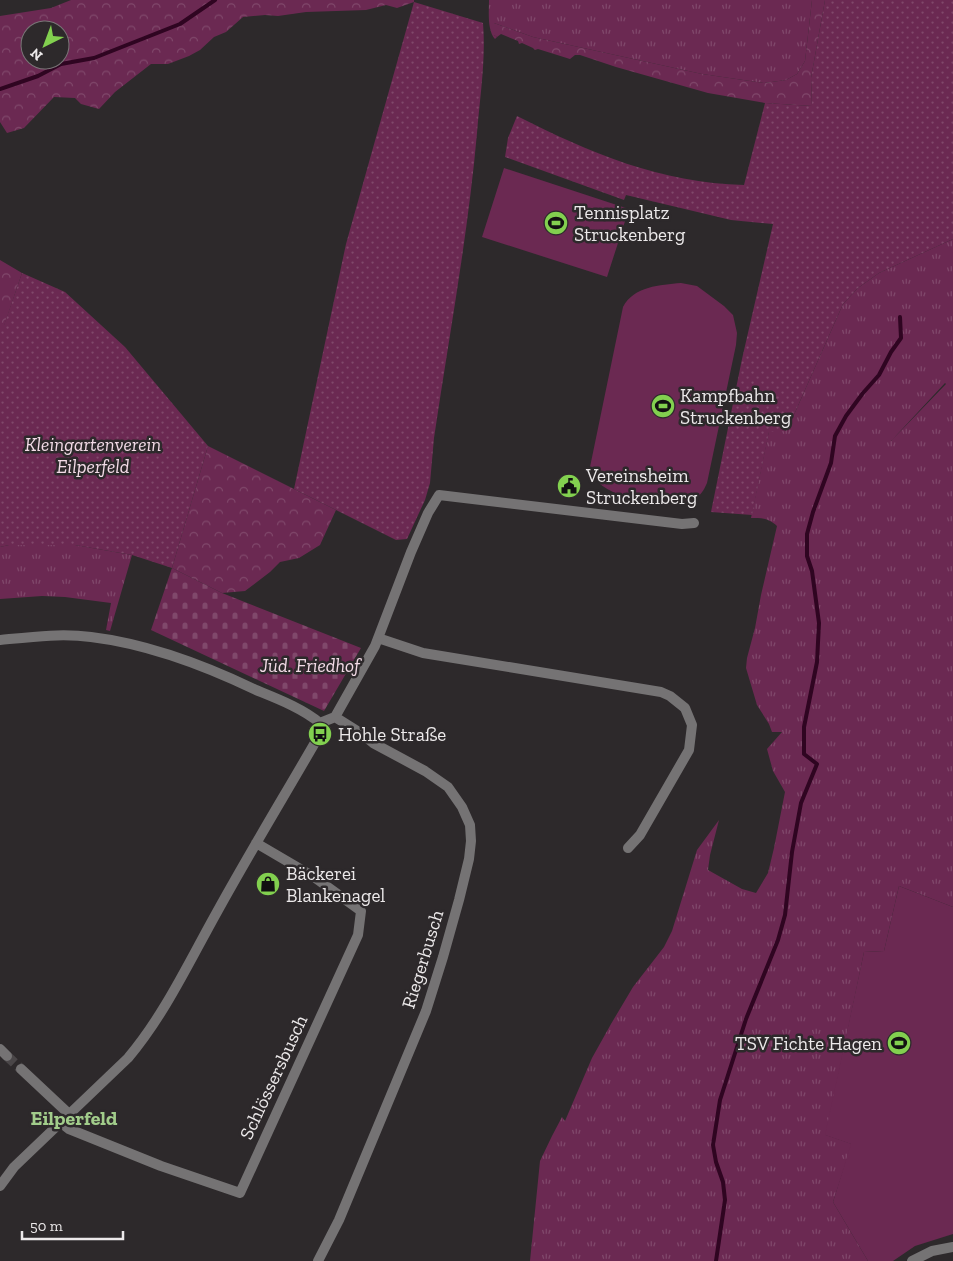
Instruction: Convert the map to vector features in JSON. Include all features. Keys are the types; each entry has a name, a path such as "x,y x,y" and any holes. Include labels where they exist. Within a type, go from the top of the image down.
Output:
{"street":[{"path":"320,723 335,717 353,687 378,638 411,552 428,513 439,495 682,524 694,523"},
{"path":"0,640 44,636 89,637 151,650 212,669 304,711 320,723"},
{"path":"378,638 432,655 661,692 670,696 685,708 692,725 689,750 640,835 628,848"},
{"name":"Riegerbusch","path":"318,1261 339,1220 426,1011 459,900 469,859 471,841 470,825 462,807 448,787 425,771 373,743 335,717"},
{"path":"0,1186 14,1167 128,1058 147,1034 178,985 256,843 320,734 320,723"},
{"name":"Schlössersbusch","path":"60,1122 69,1129 161,1166 240,1193 358,935 361,911 314,877 256,843"},
{"path":"21,1069 69,1114"},
{"path":"912,1261 932,1251 953,1247"}],"green space":[{"path":"71,0 414,0 414,2 397,8 386,5 366,10 243,17 226,32 214,37 200,50 189,56 168,64 151,64 115,92 99,109 81,104 75,98 54,97 24,128 7,133 0,122 0,16 51,8"},
{"path":"489,0 812,0 805,61 797,74 786,80 764,83 702,74 533,37 494,23 494,35 497,37 495,39 490,26"},
{"path":"812,0 825,0 811,78 812,106 765,103 708,93 580,55 575,55 570,59 538,49 535,50 501,34 497,37 494,35 494,23 533,37 702,74 764,83 786,80 797,74 805,61"},
{"path":"825,0 953,0 953,239 879,273 858,288 843,304 785,431 769,432 752,515 711,512 742,359 773,224 731,220 626,195 624,200 505,157 508,138 517,116 599,154 627,164 684,179 744,185 765,103 812,106 811,78"},
{"path":"414,2 483,23 484,50 469,209 434,438 430,483 425,500 407,539 396,540 294,489 346,244"},
{"name":"Tennisplatz Struckenberg","path":"504,168 629,209 607,277 482,237"},
{"path":"953,239 953,907 899,886 884,951 864,952 826,1135 852,1144 833,1202 868,1261 530,1261 540,1161 562,1117 565,1121 592,1058 611,1024 633,987 664,947 672,931 697,850 719,820 708,870 742,889 756,893 768,873 785,792 773,771 767,749 782,732 772,732 757,705 746,668 777,526 765,519 751,518 769,431 785,431 843,304 858,288 879,273","holes":["945,383 946,384 891,441"]},
{"path":"0,260 22,273 4,326 0,326"},
{"name":"Kleingartenverein Eilperfeld","path":"22,273 65,292 125,347 208,446 172,568 132,555 75,545 9,545 0,547 0,326 4,325"},
{"name":"Kampfbahn Struckenberg","path":"681,283 697,286 724,306 733,315 737,333 707,483 695,499 681,503 650,502 633,499 604,487 594,478 590,467 623,307 634,295 648,288"},
{"path":"208,446 336,510 320,545 299,558 280,562 245,591 222,593 172,568"},
{"path":"9,545 75,545 132,555 110,631 106,630 111,603 42,596 0,599 0,547"},
{"name":"Jüd. Friedhof","path":"172,568 222,593 361,648 324,711 151,630"},
{"name":"TSV Fichte Hagen","path":"899,886 953,907 953,1234 915,1246 893,1261 868,1261 833,1202 851,1144 825,1135 864,952 884,951"}],"waterway":[{"path":"0,89 38,76 61,64 94,58 180,24 215,0"},
{"path":"716,1261 725,1200 723,1182 716,1162 713,1145 720,1100 746,1019 778,940 785,915 792,852 801,803 817,764 804,754 804,727 817,662 819,623 812,571 807,556 807,534 831,463 835,436 846,416 879,375 901,338 900,317"}],"tunnel":[{"path":"7,1056 21,1069"}],"place":[{"name":"Tennisplatz Struckenberg","path":"556,223"},
{"name":"Kampfbahn Struckenberg","path":"663,406"},
{"name":"Vereinsheim Struckenberg","path":"569,486"},
{"name":"Hohle Straße","path":"320,734"},
{"name":"Bäckerei Blankenagel","path":"268,884"},
{"name":"TSV Fichte Hagen","path":"899,1043"}],"district":[{"name":"Eilperfeld","path":"74,1118"}]}
